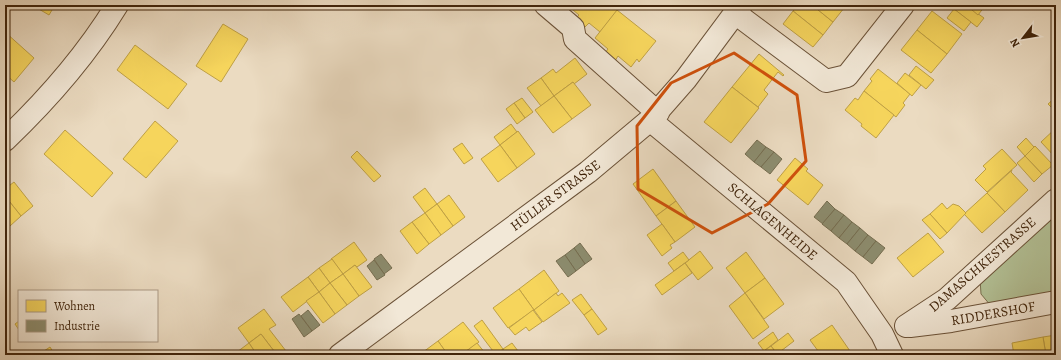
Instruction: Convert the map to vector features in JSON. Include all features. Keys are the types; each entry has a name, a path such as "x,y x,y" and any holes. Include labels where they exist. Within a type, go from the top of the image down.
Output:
{"street":[{"path":"5,140 69,72 117,5"},
{"name":"SCHLAGENHEIDE","path":"546,5 573,28 575,39 654,116 846,282 882,334 892,355"},
{"path":"738,9 826,81 847,76 903,5"},
{"name":"HÜLLER STRASSE","path":"340,355 588,172 654,116 686,79 738,9"},
{"name":"DAMASCHKESTRASSE","path":"906,326 946,299 1056,200"},
{"name":"RIDDERSHOF","path":"906,326 951,321 1056,302"},
{"path":"882,334 906,326"}],"highlighted area":[{"path":"734,53 797,95 806,161 768,204 712,233 638,189 637,126 671,83"}],"green space":[{"path":"1056,209 1056,295 991,306 981,294 980,279"}],"building: Wohnen":[{"path":"32,5 55,5 49,15"},
{"path":"567,5 622,5 600,32 589,23 585,27 575,19 579,15"},
{"path":"798,5 812,5 833,22 823,35 793,11"},
{"path":"812,5 840,5 844,8 833,22"},
{"path":"960,5 966,5 984,18 977,27 954,9 956,10"},
{"path":"966,5 985,5 985,6 978,15"},
{"path":"954,9 971,22 964,31 947,18"},
{"path":"617,10 656,41 639,62 637,59 631,67 618,56 615,61 605,53 608,49 595,38"},
{"path":"793,11 823,35 813,47 783,24"},
{"path":"932,11 962,34 947,54 917,30"},
{"path":"223,24 248,39 221,82 196,66"},
{"path":"917,30 947,54 931,73 901,50"},
{"path":"5,32 34,58 14,82 5,74"},
{"path":"135,45 187,84 168,109 117,70"},
{"path":"759,54 784,75 783,76 778,72 764,90 768,94 758,107 732,87"},
{"path":"575,58 587,74 554,96 541,78 553,69 556,73"},
{"path":"916,66 934,80 926,89 909,75"},
{"path":"878,69 910,94 903,103 905,105 896,117 864,91 872,81 870,79"},
{"path":"905,73 921,85 912,96 897,83"},
{"path":"541,78 554,96 541,106 527,88"},
{"path":"573,82 591,105 572,119 554,96"},
{"path":"732,87 759,108 731,143 704,122"},
{"path":"864,91 894,115 876,138 845,110 855,98 858,100"},
{"path":"554,96 572,119 553,133 535,110"},
{"path":"1056,97 1056,112 1048,104"},
{"path":"522,98 533,112 525,118 514,103"},
{"path":"514,103 525,118 517,124 506,109"},
{"path":"155,121 178,141 146,178 123,159"},
{"path":"511,124 517,132 500,145 494,137"},
{"path":"1056,128 1056,158 1041,142"},
{"path":"65,130 113,173 92,197 44,154"},
{"path":"518,131 535,154 517,168 500,145"},
{"path":"1026,138 1034,147 1025,156 1017,147"},
{"path":"462,143 473,158 464,164 453,149"},
{"path":"500,145 517,168 498,182 481,159"},
{"path":"1035,146 1053,165 1042,174 1025,156"},
{"path":"1002,149 1017,165 987,192 975,180 986,169 983,166"},
{"path":"357,151 381,176 374,182 351,157"},
{"path":"1025,156 1042,174 1034,182 1017,163"},
{"path":"795,158 808,169 806,171 823,185 808,205 777,180"},
{"path":"653,169 676,201 656,216 633,184"},
{"path":"1012,170 1011,172 1028,190 1005,212 987,193"},
{"path":"14,182 33,206 21,216 5,196 5,189"},
{"path":"425,188 437,204 425,213 413,197"},
{"path":"987,193 1005,212 982,233 964,214"},
{"path":"449,195 465,217 453,226 437,204"},
{"path":"5,196 21,216 10,226 5,220"},
{"path":"676,201 695,227 675,242 656,216"},
{"path":"942,203 947,209 953,204 959,206 966,213 947,233 930,214"},
{"path":"437,204 453,226 441,235 425,213"},
{"path":"425,213 441,235 429,244 412,222"},
{"path":"930,214 947,233 940,239 922,220"},
{"path":"412,222 429,244 417,254 400,231"},
{"path":"662,224 675,242 670,245 672,248 662,256 647,235"},
{"path":"928,233 944,252 913,277 897,258"},
{"path":"354,242 367,260 357,267 355,265 343,274 331,259"},
{"path":"700,251 713,268 698,280 685,263"},
{"path":"683,252 689,260 674,271 668,263"},
{"path":"746,252 765,278 745,293 726,268"},
{"path":"332,259 343,274 330,283 319,268"},
{"path":"685,263 692,273 662,295 655,285"},
{"path":"355,265 372,287 359,296 343,274"},
{"path":"319,268 330,283 319,292 308,277"},
{"path":"544,270 559,291 534,310 519,289"},
{"path":"343,274 359,296 347,305 330,283"},
{"path":"308,277 319,292 293,312 281,297"},
{"path":"765,278 784,304 764,319 745,293"},
{"path":"330,283 347,305 335,314 319,292"},
{"path":"519,289 534,310 508,328 493,308"},
{"path":"319,292 335,314 323,323 306,301"},
{"path":"556,293 558,296 562,293 570,303 543,322 534,310"},
{"path":"745,293 769,327 753,339 729,306"},
{"path":"581,294 592,309 584,315 572,300"},
{"path":"264,309 276,325 269,329 286,351 280,355 277,355 261,334 249,343 238,328"},
{"path":"592,309 607,329 598,335 584,315"},
{"path":"533,310 542,322 529,331 526,327 515,335 509,328"},
{"path":"482,320 503,349 496,355 474,326"},
{"path":"18,322 18,328 15,324"},
{"path":"463,322 479,342 461,355 448,355 438,341"},
{"path":"832,325 850,351 844,355 821,355 810,340"},
{"path":"773,332 778,340 764,351 758,343"},
{"path":"788,333 794,341 777,354 771,346"},
{"path":"261,334 277,355 257,355 249,343"},
{"path":"1056,335 1056,355 1046,355 1043,337"},
{"path":"1043,337 1046,355 1014,355 1012,343"},
{"path":"438,341 448,355 419,355"},
{"path":"249,343 257,355 239,355 237,352"},
{"path":"477,343 485,353 482,355 461,355"},
{"path":"512,343 521,355 508,355 503,349"},
{"path":"771,346 777,354 776,355 758,355"},
{"path":"50,347 55,355 38,355"},
{"path":"503,349 508,355 496,355"},
{"path":"850,351 853,355 844,355"},
{"path":"1014,352 1014,355 1001,355"}],"building: Industrie":[{"path":"757,140 766,147 754,162 745,154"},
{"path":"766,147 774,152 761,167 754,162"},
{"path":"774,152 782,159 770,174 761,167"},
{"path":"827,201 835,209 823,224 814,217"},
{"path":"835,209 844,215 831,231 822,224"},
{"path":"844,215 852,222 839,238 831,231"},
{"path":"852,222 860,228 847,244 839,238"},
{"path":"860,228 868,235 855,251 847,244"},
{"path":"868,235 876,241 863,257 855,251"},
{"path":"876,241 885,248 872,264 863,257"},
{"path":"580,243 592,259 585,264 574,248"},
{"path":"574,248 585,264 576,271 565,255"},
{"path":"381,254 392,268 384,274 374,259"},
{"path":"565,255 576,271 568,277 556,261"},
{"path":"374,260 385,275 377,280 367,266"},
{"path":"308,310 320,325 312,331 301,316"},
{"path":"299,314 312,331 304,337 292,319"}]}
